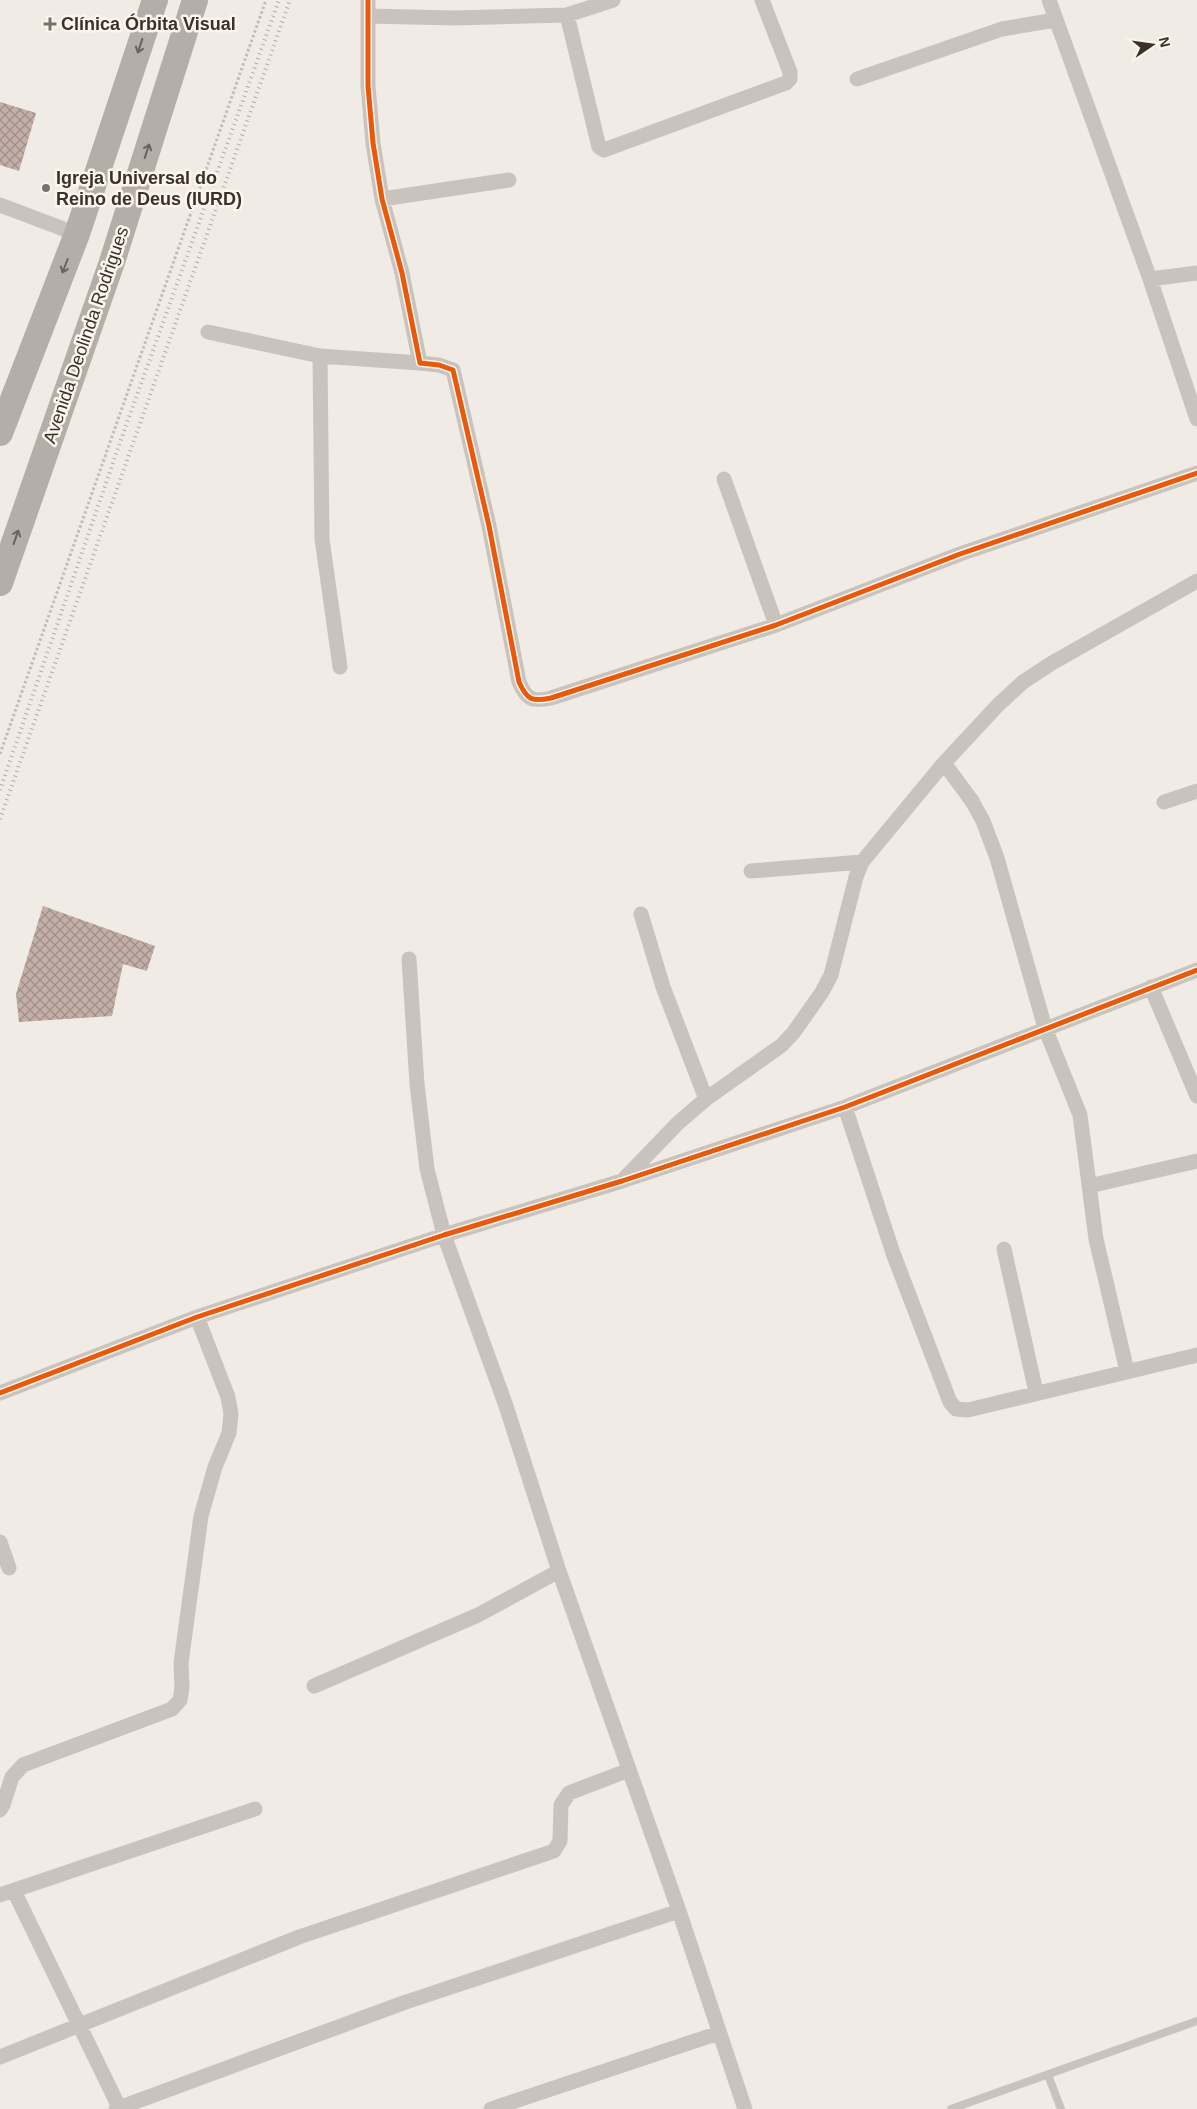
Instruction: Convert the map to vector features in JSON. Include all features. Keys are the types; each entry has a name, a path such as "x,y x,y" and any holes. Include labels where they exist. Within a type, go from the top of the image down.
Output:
{"highway":[{"path":"0,434 6,401 78,234 155,0"},
{"name":"Avenida Deolinda Rodrigues","path":"0,583 112,262 196,0"}],"street":[{"path":"368,0 368,86 373,143 382,199 402,273 420,363"},
{"path":"368,16 456,18 567,15 613,0"},
{"path":"567,15 599,147 604,150 786,83 790,79 790,72 762,0"},
{"path":"1049,0 1150,280 1197,419"},
{"path":"857,79 1002,29 1056,20"},
{"path":"382,199 509,180"},
{"path":"0,205 78,234"},
{"path":"1150,280 1197,273"},
{"path":"208,332 320,356 420,363 448,367 453,370 491,535 519,682 524,694 532,700 538,701 776,625 960,554 1197,473"},
{"path":"320,356 322,539 340,667"},
{"path":"724,479 776,625"},
{"path":"622,1181 678,1123 706,1099 782,1045 822,992 831,974 856,876 862,862 944,763 998,705 1023,682 1052,663 1197,581"},
{"path":"944,763 972,800 983,821 997,858 1045,1028 1080,1115 1096,1239 1127,1371"},
{"path":"1164,802 1197,791"},
{"path":"751,871 862,862"},
{"path":"642,914 664,987 706,1099"},
{"path":"409,959 417,1084 427,1169 444,1234 506,1406 559,1571 679,1911 745,2109"},
{"path":"0,1393 196,1317 444,1234 622,1181 845,1108 1197,970"},
{"path":"1151,987 1197,1096"},
{"path":"845,1108 892,1254 950,1402 956,1409 968,1410 1036,1392 1197,1355"},
{"path":"1089,1186 1197,1162"},
{"path":"1004,1249 1036,1392"},
{"path":"0,1810 4,1805 12,1777 23,1765 172,1710 180,1700 182,1688 181,1663 201,1516 215,1467 229,1433 231,1414 228,1397 196,1317"},
{"path":"0,1542 8,1568"},
{"path":"314,1686 478,1615 559,1571"},
{"path":"0,2057 299,1937 554,1851 560,1841 561,1805 569,1793 629,1770"},
{"path":"255,1809 7,1893 80,2026 118,2108 404,2003 679,1911"},
{"path":"491,2109 720,2033"}],"lane":[{"path":"951,2109 1197,2021"},
{"path":"1048,2074 1061,2109"}],"path":[{"path":"0,754 266,0"}],"building":[{"path":"0,102 36,113 19,171 0,165"},
{"path":"43,906 155,946 147,971 123,964 112,1016 19,1022 16,994"}],"railway":[{"path":"0,790 123,434 279,0"},
{"path":"0,819 290,0"}],"cycle path":[{"path":"368,0 368,86 373,143 382,199 402,273 420,363 439,365 453,370 489,526 519,682 525,693 531,698 539,700 551,698 776,625 960,554 1197,473"},
{"path":"0,1393 197,1317 444,1235 622,1181 845,1107 1197,970"}],"place":[{"name":"Clínica Órbita Visual","path":"50,24"},
{"name":"Igreja Universal do Reino de Deus (IURD)","path":"46,188"}]}
